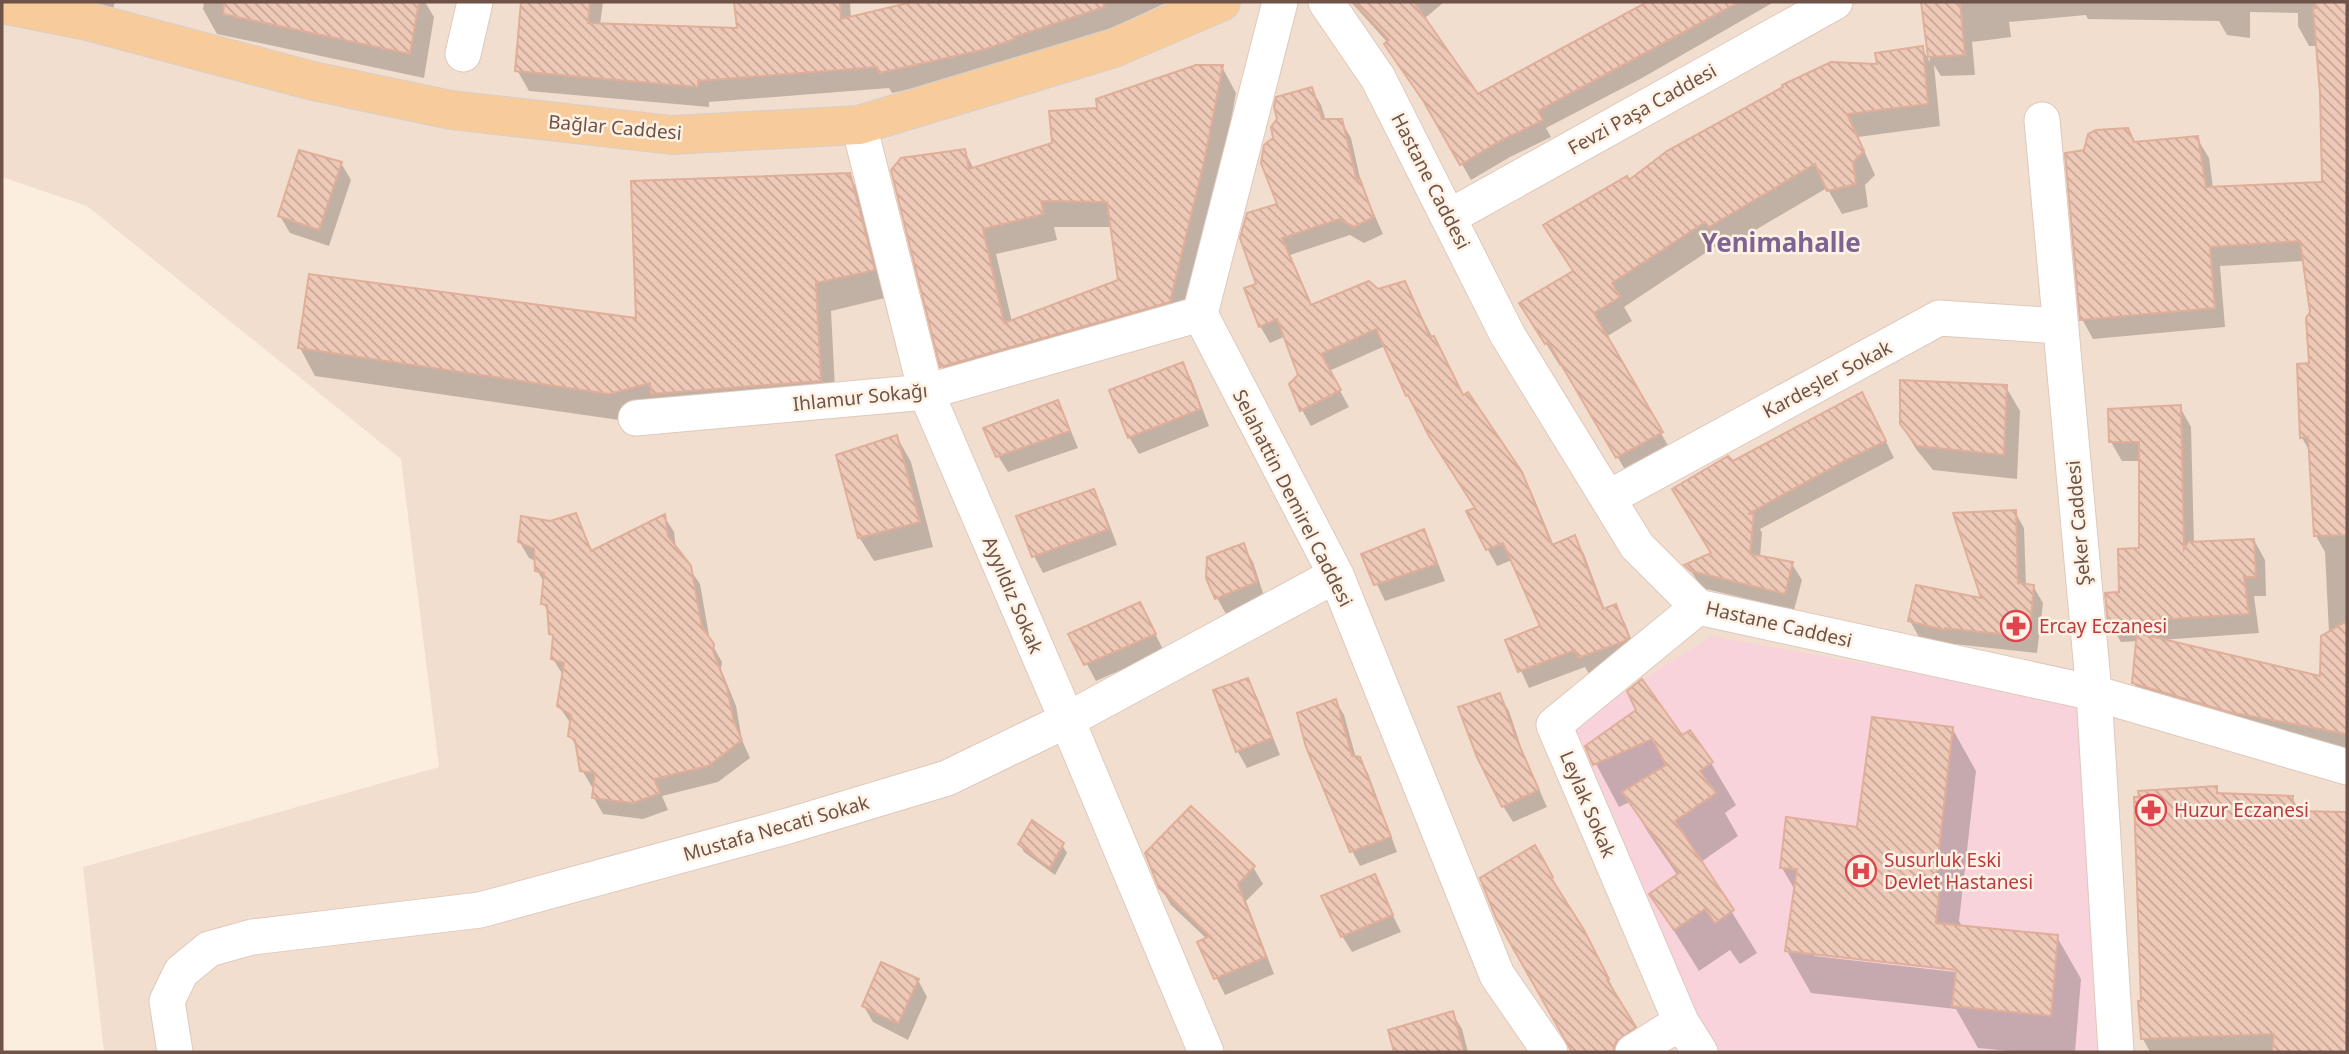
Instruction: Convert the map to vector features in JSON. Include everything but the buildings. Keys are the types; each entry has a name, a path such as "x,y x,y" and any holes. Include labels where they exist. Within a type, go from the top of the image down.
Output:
{"main road":[{"name":"Bağlar Caddesi","path":"2,4 87,21 313,81 451,110 672,135 859,125 1114,48 1221,2"}],"street":[{"path":"463,54 475,2"},
{"path":"1200,314 1280,2"},
{"name":"Hastane Caddesi","path":"1326,2 1378,78 1507,334 1637,546 1698,607 2094,693 2347,767"},
{"name":"Fevzi Paşa Caddesi","path":"1449,217 1835,2"},
{"name":"Şeker Caddesi","path":"2042,120 2094,693 2116,1052"},
{"name":"Ayyıldız Sokak","path":"859,125 926,392 1206,1052"},
{"name":"Ihlamur Sokağı","path":"636,418 926,392 1200,314"},
{"name":"Selahattin Demirel Caddesi","path":"1200,314 1336,575 1497,975 1550,1052"},
{"name":"Kardeşler Sokak","path":"1608,498 1939,318 2061,326"},
{"name":"Mustafa Necati Sokak","path":"175,1052 167,1002 181,972 209,949 252,936 480,910 947,778 1067,720 1336,575"},
{"name":"Leylak Sokak","path":"1698,607 1554,725 1681,1022 1700,1052"},
{"path":"1633,1052 1681,1022"}],"shaded area":[{"path":"2,2 2347,2 2347,1052 104,1052 83,867 439,767 401,459 87,206 2,177"},
{"name":"Susurluk Eski Devlet Hastanesi","path":"1712,636 2079,703 2097,1052 1718,1052 1695,1017 1571,725"}],"place":[{"name":"Ercay Eczanesi","path":"2016,626"},
{"name":"Huzur Eczanesi","path":"2151,810"},
{"name":"Susurluk Eski Devlet Hastanesi","path":"1861,871"}],"district":[{"name":"Yenimahalle","path":"1781,242"}]}
